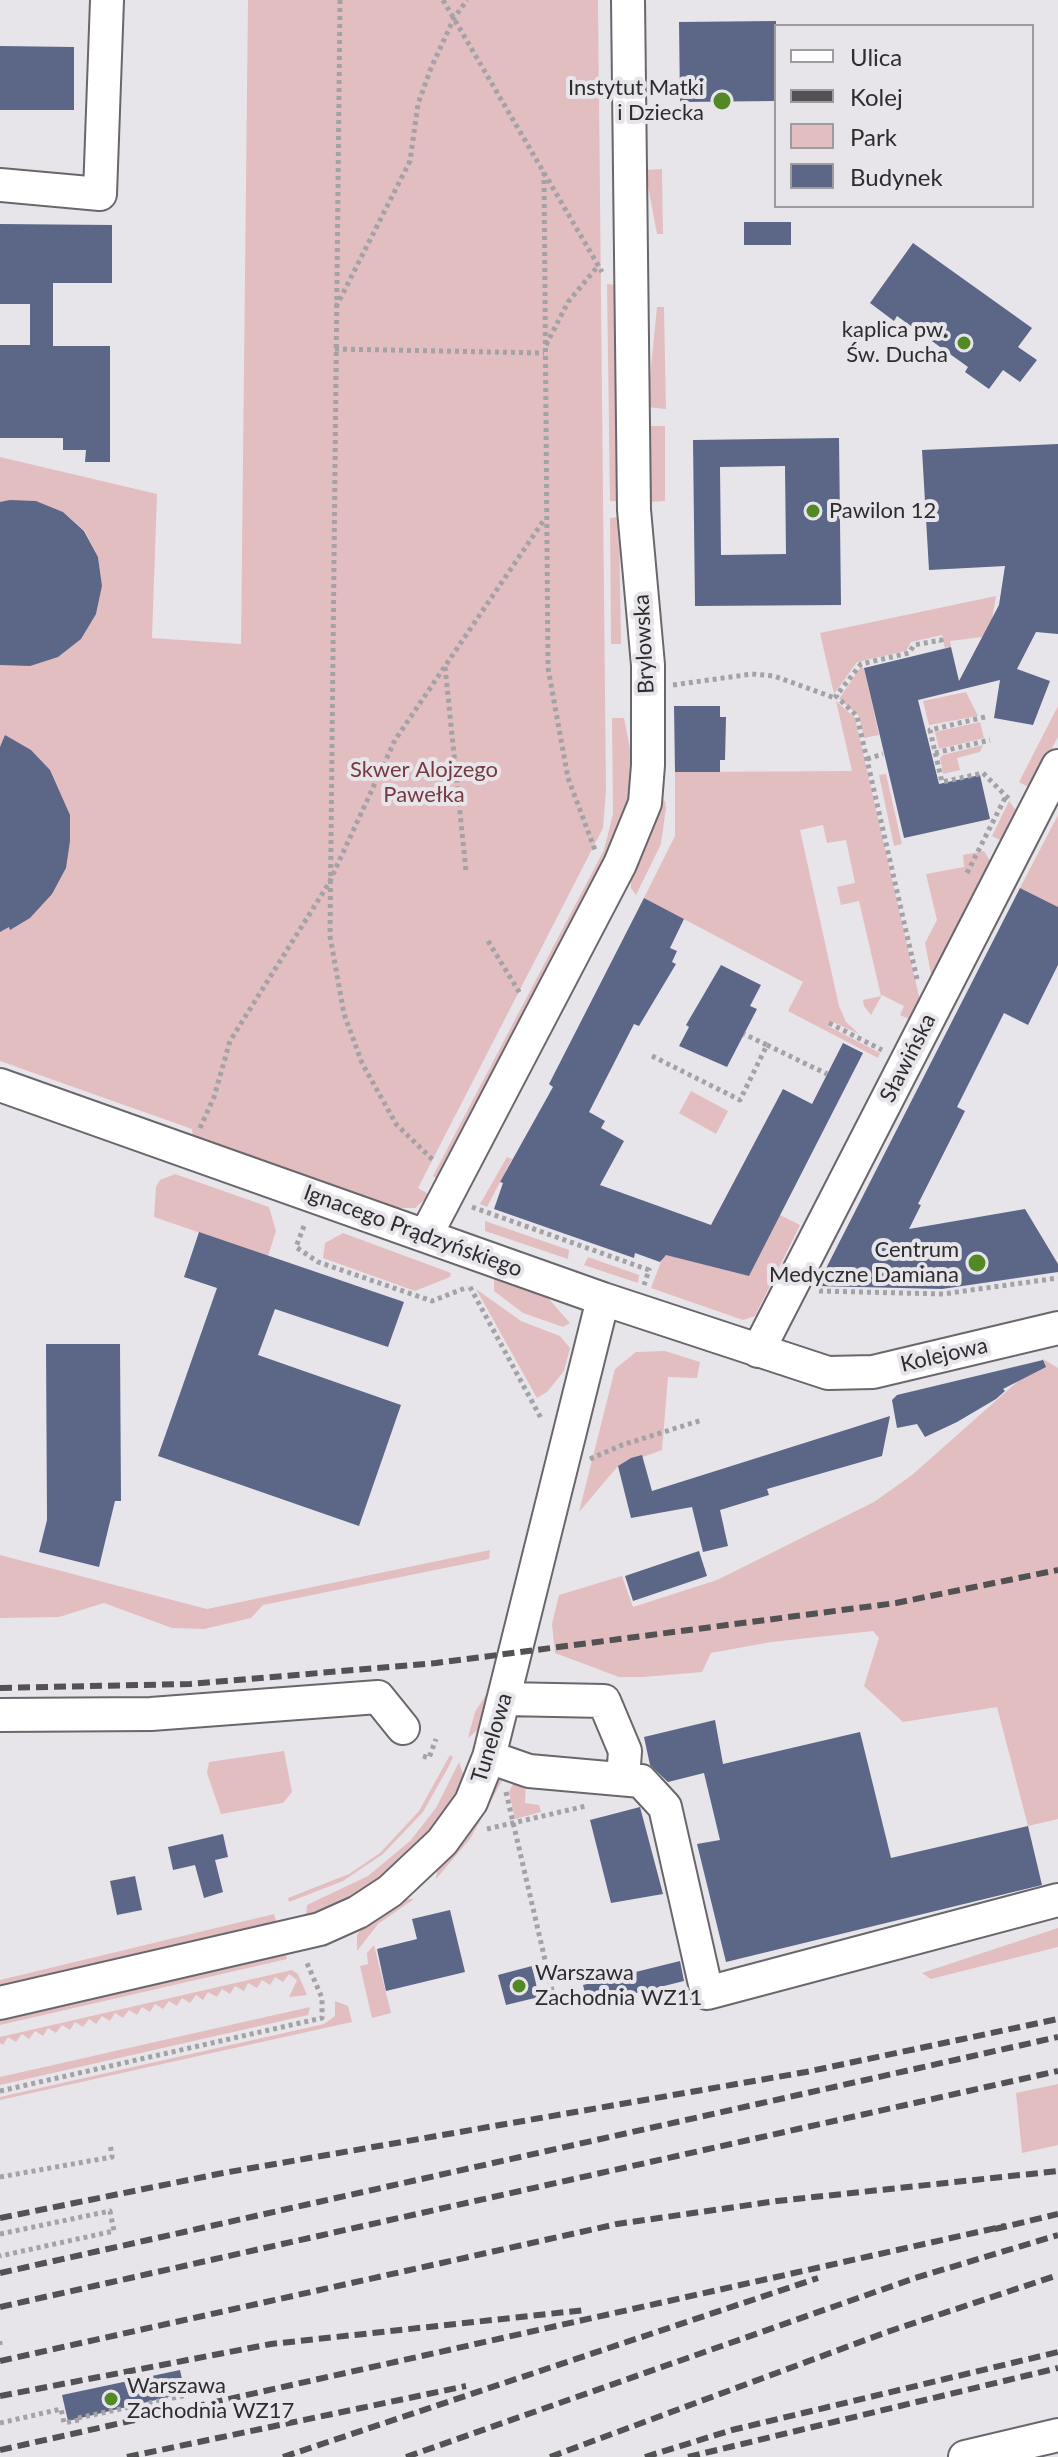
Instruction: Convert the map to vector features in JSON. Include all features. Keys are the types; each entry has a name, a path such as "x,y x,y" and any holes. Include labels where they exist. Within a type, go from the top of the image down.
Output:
{"street":[{"path":"0,185 100,194 107,0"},
{"name":"Brylowska","path":"426,1235 620,864 639,823 646,793 647,649 634,510 628,0"},
{"name":"Sławińska","path":"758,1351 1058,766"},
{"name":"Ignacego Prądzyńskiego","path":"0,1085 603,1299 828,1373"},
{"name":"Tunelowa","path":"0,2003 311,1931 358,1912 406,1878 442,1842 471,1802 489,1757 603,1299"},
{"name":"Kolejowa","path":"828,1373 873,1372 1058,1328"},
{"path":"0,1715 151,1714 378,1697 403,1728"},
{"path":"505,1699 604,1701 625,1751 612,1778"},
{"path":"489,1757 529,1771 641,1781 665,1807 707,1993 1058,1900"},
{"path":"965,2457 1058,2435"}],"path":[{"path":"340,0 329,883 334,967 352,1037 396,1124 436,1162"},
{"path":"443,0 604,276"},
{"path":"336,308 410,161 418,104 454,18 467,0"},
{"path":"544,172 544,520 551,697 568,778 597,855"},
{"path":"544,353 560,315 598,266"},
{"path":"335,349 544,353"},
{"path":"193,1138 214,1097 230,1041 329,883 395,740 544,520"},
{"path":"915,967 857,716 836,696 861,664 909,653 914,645 927,642 941,640 942,646"},
{"path":"444,666 466,871"},
{"path":"670,686 752,674 774,676 835,698"},
{"path":"985,717 930,730 942,782 983,773 1015,805"},
{"path":"935,753 990,740"},
{"path":"867,759 883,754"},
{"path":"967,873 1006,796"},
{"path":"488,941 522,997"},
{"path":"829,1023 893,1056"},
{"path":"744,1034 827,1074"},
{"path":"652,1056 740,1100 767,1045"},
{"path":"472,1207 649,1270 643,1290"},
{"path":"304,1226 296,1247 318,1262 432,1301 479,1284"},
{"path":"578,1256 582,1247"},
{"path":"811,1287 828,1292 943,1294 1058,1278"},
{"path":"468,1287 542,1420"},
{"path":"581,1463 622,1445 702,1420"},
{"path":"423,1756 429,1758 436,1739"},
{"path":"482,1831 595,1804 612,1778"},
{"path":"505,1787 555,2003"},
{"path":"0,2091 322,2018 322,1998 307,1963"},
{"path":"0,2177 112,2157 110,2143"},
{"path":"0,2234 110,2211 114,2231 0,2256"},
{"path":"0,2423 61,2409 64,2423 192,2394 188,2381 183,2382"}],"green space":[{"name":"Skwer Alojzego Pawełka","path":"248,0 598,0 606,791 603,828 418,1188 430,1195 415,1208 394,1208 193,1138 192,1129 0,1061 0,664 96,614 102,586 98,557 85,531 63,512 36,501 0,502 0,457 157,494 152,638 241,644"},
{"path":"662,169 663,234 657,234 645,170"},
{"path":"607,284 617,285 619,501 610,501"},
{"path":"657,307 664,307 666,409 647,407"},
{"path":"649,426 665,426 665,501 647,502"},
{"path":"619,517 621,644 611,644 610,518"},
{"path":"996,596 992,619 982,637 950,641 951,647 945,648 942,635 911,642 906,651 857,662 834,694 820,633"},
{"path":"860,668 864,668 879,735 864,738 859,716 839,699"},
{"path":"966,692 978,716 929,725 923,701"},
{"path":"836,701 855,718 920,1001 911,1020 900,1015 904,1006 882,995 871,1015 864,1006 863,1000 881,996 859,901 841,905 837,887 855,883 846,840 827,843 823,825 800,830 839,1006 846,1022 859,1034 831,1021 828,1026 880,1053 878,1058 788,1011 803,982 644,898 675,836 675,772 852,771"},
{"path":"1058,706 1058,737 1030,788 1019,782"},
{"path":"612,718 624,718 632,759 632,789 621,831 439,1180 433,1176 604,850 613,814"},
{"path":"980,722 984,738 939,749 935,732"},
{"path":"983,745 980,752 957,758 960,770 943,774 940,758 943,755"},
{"path":"886,774 902,844 894,846 879,775"},
{"path":"659,800 665,801 666,808 661,844 636,895 631,888 631,875 650,834"},
{"path":"1009,801 1018,813 1002,841 992,836"},
{"path":"1058,815 1058,907 1020,888"},
{"path":"984,851 992,864 932,979 925,943 937,920 926,874 964,867 963,855"},
{"path":"691,1091 728,1111 716,1134 679,1113"},
{"path":"507,1157 512,1159 487,1207 480,1204"},
{"path":"175,1174 269,1207 276,1231 268,1256 154,1217 156,1187 160,1180"},
{"path":"780,1215 800,1225 755,1316 743,1320 651,1288 664,1254 749,1276"},
{"path":"485,1221 569,1250 568,1259 485,1231"},
{"path":"343,1233 451,1273 450,1277 415,1291 323,1258 325,1243"},
{"path":"588,1257 639,1275 638,1283 584,1265"},
{"path":"494,1276 547,1297 570,1323 563,1327 523,1313 494,1291"},
{"path":"476,1289 521,1321 560,1336 570,1348 564,1371 547,1392 537,1398"},
{"path":"665,1351 700,1362 697,1378 668,1377 662,1450 618,1466 579,1512 615,1369 636,1352"},
{"path":"1043,1359 1058,1368 1058,1819 1028,1826 997,1707 903,1722 864,1686 879,1638 873,1631 771,1642 711,1653 702,1672 644,1677 619,1677 555,1653 552,1624 559,1595 622,1576 633,1607 717,1580 874,1502 912,1475"},
{"path":"490,1550 489,1559 263,1605 251,1618 204,1629 172,1628 104,1603 59,1617 0,1618 0,1555 207,1609"},
{"path":"501,1659 481,1727 468,1738 475,1712 486,1695 496,1660"},
{"path":"284,1751 292,1792 283,1803 221,1814 207,1773 209,1762"},
{"path":"450,1755 453,1757 450,1764 423,1812 383,1854 343,1881 289,1902 288,1898 349,1874 380,1853 419,1811"},
{"path":"459,1762 464,1777 446,1811 418,1847 361,1892 306,1917 307,1905 368,1876 410,1841 436,1808"},
{"path":"503,1779 470,1839 436,1879 437,1871 468,1837 497,1781"},
{"path":"515,1780 526,1781 525,1803 539,1805 541,1812 515,1819 509,1792"},
{"path":"405,1899 414,1899 378,1924 357,1951 357,1935 362,1928"},
{"path":"274,1914 277,1924 0,1985 0,1980"},
{"path":"1058,1928 1058,1947 931,1979 922,1973"},
{"path":"374,1945 391,2013 372,2018 360,1966 368,1964 367,1953"},
{"path":"286,1953 287,1959 0,2025 0,2018"},
{"path":"292,1970 298,1974 307,1995 289,1997 297,1980 289,1974 283,1982 275,1977 270,1985 262,1980 257,1988 248,1983 244,1991 235,1986 230,1994 222,1989 217,1997 208,1992 203,2000 196,1995 190,2003 182,1998 177,2006 169,2001 163,2009 155,2004 150,2012 142,2007 137,2015 129,2010 123,2018 115,2013 110,2021 102,2016 96,2024 89,2019 83,2027 75,2022 70,2030 62,2025 56,2033 48,2028 43,2036 35,2031 29,2039 22,2034 16,2042 8,2037 3,2045 0,2043 0,2037"},
{"path":"335,2001 348,2006 352,2022 0,2100 0,2097 324,2024 335,2016"},
{"path":"310,2007 308,2015 0,2085 0,2077"},
{"path":"1058,2084 1058,2145 1022,2153 1016,2093"}],"building":[{"path":"776,21 774,101 680,102 679,22"},
{"path":"0,46 74,47 74,110 0,110"},
{"path":"744,222 791,222 791,245 744,245"},
{"path":"0,224 112,225 112,283 53,283 53,346 110,346 110,462 85,462 86,450 63,450 63,438 0,438 0,345 30,345 30,304 0,304"},
{"path":"913,243 1032,328 1018,347 1037,360 1020,382 1003,370 989,389 965,372 968,367 897,316 894,321 870,303"},
{"name":"Pawilon 12","path":"839,438 841,605 695,606 693,440","holes":["785,466 786,554 721,555 720,467"]},
{"path":"1058,444 1058,634 1036,632 1017,669 1050,681 1033,725 994,718 1000,680 918,700 939,784 980,775 990,819 904,838 864,668 951,647 959,681 999,605 1005,566 929,570 922,450"},
{"path":"36,501 63,512 84,531 98,557 102,586 96,614 81,639 58,657 30,666 0,665 0,502"},
{"path":"674,706 720,706 720,717 726,717 725,760 720,760 720,772 675,772"},
{"path":"5,735 31,750 50,770 70,815 70,841 66,868 52,894 30,918 10,930 9,927 0,932 0,747"},
{"path":"1020,888 1058,907 1058,965 1028,1025 1004,1013 957,1107 965,1111 918,1204 921,1205 909,1229 1025,1209 1058,1264 1058,1272 942,1289 817,1286"},
{"path":"644,898 684,919 670,948 677,951 672,962 676,964 639,1026 634,1024 589,1112 605,1121 601,1128 624,1141 600,1185 711,1225 783,1089 812,1104 843,1043 863,1053 749,1276 666,1255 660,1262 635,1253 634,1258 494,1209 503,1183 500,1182 553,1087 549,1084"},
{"path":"721,965 761,985 750,1006 757,1009 727,1067 679,1046 689,1027 686,1025"},
{"path":"199,1232 404,1302 388,1347 275,1309 258,1355 401,1405 359,1526 158,1456 217,1288 184,1277"},
{"path":"46,1344 120,1344 121,1501 115,1501 99,1567 39,1552 47,1520"},
{"path":"1043,1360 1046,1367 1003,1389 1005,1391 996,1399 957,1422 925,1437 917,1424 897,1428 892,1400 897,1395"},
{"path":"890,1416 882,1456 767,1489 769,1495 720,1510 728,1546 703,1552 692,1507 631,1518 618,1466 631,1458 642,1455 652,1491"},
{"path":"699,1551 707,1576 633,1601 625,1576"},
{"path":"715,1720 723,1764 860,1732 891,1858 1028,1826 1042,1885 726,1962 697,1844 720,1840 704,1773 668,1782 650,1765 644,1737"},
{"path":"640,1807 663,1894 611,1903 590,1820"},
{"path":"223,1834 228,1857 215,1860 223,1892 204,1898 195,1865 173,1870 168,1847"},
{"path":"135,1876 142,1910 117,1915 110,1881"},
{"path":"450,1910 465,1972 386,1991 377,1949 417,1939 412,1919"},
{"path":"680,1961 684,1981 588,2005 583,1985"},
{"name":"Warszawa Zachodnia WZ11","path":"532,1966 539,1997 506,2005 498,1975"},
{"name":"Warszawa Zachodnia WZ17","path":"180,2370 185,2393 68,2421 62,2395"}],"railway":[{"path":"0,1688 190,1684 436,1663 896,1603 1058,1570"},
{"path":"0,2218 223,2173 806,2072 1058,2019"},
{"path":"0,2273 1058,2037"},
{"path":"0,2307 1058,2071"},
{"path":"0,2361 617,2224 777,2201 1058,2171"},
{"path":"995,2229 1058,2214"},
{"path":"0,2450 1005,2226"},
{"path":"406,2457 915,2278 1058,2235"},
{"path":"550,2457 887,2332 1058,2275"},
{"path":"283,2457 818,2278"},
{"path":"0,2396 271,2344 585,2310"},
{"path":"645,2457 732,2430 1058,2352"},
{"path":"688,2457 1058,2368"},
{"path":"127,2457 466,2386"}],"place":[{"name":"Instytut Matki i Dziecka","path":"722,101"},
{"name":"kaplica pw. Św. Ducha","path":"964,343"},
{"name":"Pawilon 12","path":"813,511"},
{"name":"Centrum Medyczne Damiana","path":"977,1263"},
{"name":"Warszawa Zachodnia WZ11","path":"519,1986"},
{"name":"Warszawa Zachodnia WZ17","path":"111,2399"}]}
